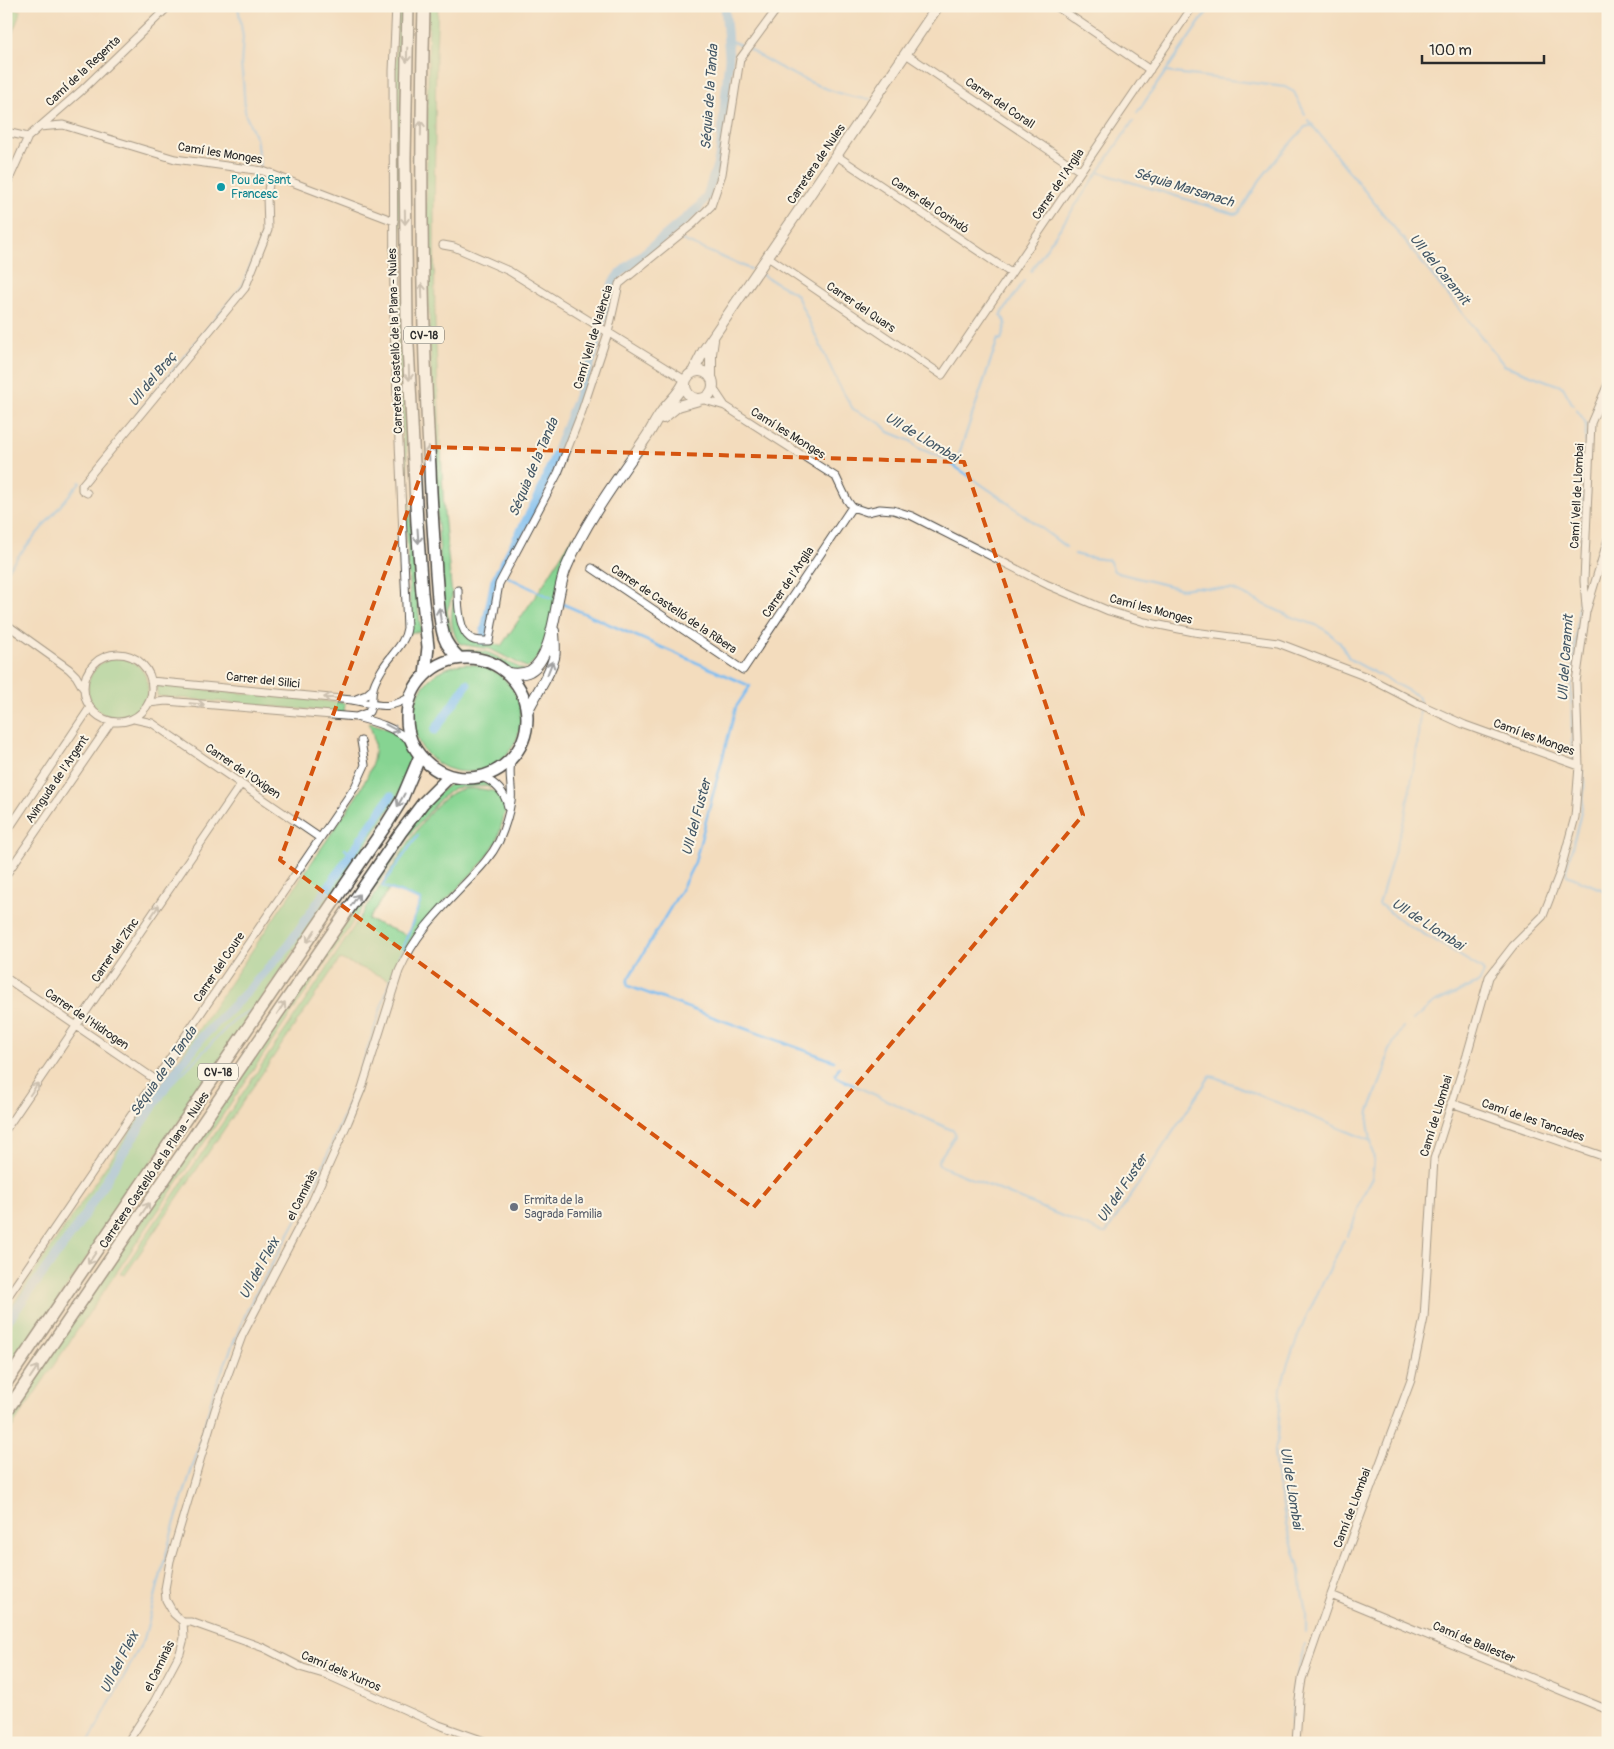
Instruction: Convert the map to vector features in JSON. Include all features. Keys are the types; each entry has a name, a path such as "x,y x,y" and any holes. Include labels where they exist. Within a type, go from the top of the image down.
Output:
{"main road":[{"name":"Carretera Castelló de la Plana - Nules","path":"408,6 405,158 407,325 418,533 428,647 426,675"},
{"name":"CV-18","path":"424,6 421,130 422,278 429,466 438,600 443,633 446,643 459,658"},
{"name":"Carretera de Nules","path":"652,430 661,412 678,395 687,377 938,6"},
{"name":"Carretera de Nules","path":"711,377 711,354 714,337"},
{"path":"700,370 706,372 711,377 713,388 708,396 700,399 691,398 686,392 687,377 700,370"},
{"name":"Carretera de Nules","path":"508,673 529,672 543,656 554,621 564,573 591,517 652,430 666,415 678,406 700,399"},
{"name":"Carretera de Nules","path":"528,710 549,673 554,656 554,621"},
{"name":"CV-18","path":"459,658 482,660 508,673 521,691 528,710 525,737 522,745 512,759 499,770 482,777 450,776 433,768 420,756 412,741 407,718 408,707 419,682 440,665 459,658"},
{"name":"Carretera Castelló de la Plana - Nules","path":"6,1383 386,825 401,801 420,756"},
{"name":"Carretera Castelló de la Plana - Nules","path":"6,1412 401,832 423,804 450,776"}],"street":[{"name":"Camí de la Regenta","path":"28,137 81,91 169,6"},
{"path":"356,717 369,712 373,704 373,689 382,669 401,644 407,628 394,336 393,71 396,6"},
{"name":"Camí Vell de València","path":"458,590 458,609 468,637 476,641 488,640 499,584 558,473 581,414 608,333 619,284 693,224 711,206 722,174 740,60 779,6"},
{"path":"1056,6 1150,70"},
{"name":"Carrer de l'Argila","path":"942,375 1193,6"},
{"name":"Carrer del Corall","path":"906,54 1080,171"},
{"name":"Camí les Monges","path":"39,127 63,125 175,158 263,170 394,221"},
{"path":"6,132 28,137 6,186"},
{"name":"Carrer del Corindó","path":"837,156 1011,273"},
{"path":"87,494 82,490 82,485 245,288 268,230 267,196 271,174"},
{"path":"443,245 454,247 509,272 675,374 687,377"},
{"name":"Carrer del Quars","path":"768,257 942,375"},
{"name":"Camí Vell de Llombai","path":"1586,612 1584,580 1591,423 1608,384"},
{"path":"713,388 725,406"},
{"path":"700,399 725,406"},
{"name":"Camí les Monges","path":"725,406 836,477 852,507 867,512 880,509 893,510 912,516 1048,585 1109,611 1145,622 1194,632 1278,643 1367,677 1465,725 1579,766"},
{"name":"Carrer de l'Argila","path":"743,670 852,507"},
{"name":"Camí de Llombai","path":"1296,1743 1302,1680 1331,1594 1411,1380 1424,1318 1434,1160 1489,977 1513,946 1543,916 1560,872 1575,817 1579,766 1576,682 1586,612 1608,539"},
{"name":"Carrer de Castelló de la Ribera","path":"592,568 743,670"},
{"path":"6,624 69,669 83,688 89,709 100,718 110,722 119,723 134,719 147,706 152,692 152,680 147,670 139,661 129,656 117,654 106,656 96,662 88,670 83,688"},
{"path":"69,669 88,670"},
{"name":"Carrer del Silici","path":"152,680 352,700 391,706 412,696"},
{"path":"352,700 366,695 373,689"},
{"path":"147,706 166,701 356,717 383,723 412,741"},
{"path":"147,706 152,723"},
{"name":"Avinguda de l'Argent","path":"6,833 89,709"},
{"name":"Carrer de l'Oxigen","path":"134,719 152,723 320,838"},
{"name":"Avinguda de l'Argent","path":"6,875 110,722"},
{"name":"Carrer del Coure","path":"6,1299 355,786 365,765 361,741"},
{"name":"el Caminàs","path":"127,1743 154,1702 180,1653 184,1638 184,1622 174,1614 166,1600 164,1589 170,1561 215,1410 242,1336 313,1200 348,1122 362,1088 406,954 416,938 432,919 485,862 498,842 511,801 510,768 512,759"},
{"path":"482,777 499,788 504,794 509,810"},
{"name":"Carrer del Zinc","path":"6,1129 241,784"},
{"name":"Carrer de l'Hidrogen","path":"6,978 156,1080"},
{"name":"Camí de les Tancades","path":"1451,1104 1608,1158"},
{"name":"Camí de Ballester","path":"1331,1594 1608,1710"},
{"name":"Camí dels Xurros","path":"184,1622 191,1622 264,1648 303,1668 327,1675 439,1725 490,1743"}],"highlighted area":[{"path":"431,447 964,462 1083,815 753,1208 280,860"}],"green space":[{"path":"6,6 21,11 9,42 6,42"},
{"path":"397,6 403,6 400,196 404,387 412,541 421,632 412,632 408,636 410,607 398,343 394,133"},
{"path":"429,6 438,6 434,218 435,323 444,514 452,597 447,611 451,631 448,631 444,612 434,472 426,215"},
{"path":"574,535 561,571 550,627 539,656 528,668 490,649 459,643 454,632 452,620 452,608 455,597 468,637 501,646 543,585"},
{"path":"449,635 452,635 455,643 462,649 487,652 524,670 514,671 487,656 460,651 456,648"},
{"path":"118,658 135,663 143,671 148,688 143,705 135,713 118,718 101,713 93,705 88,688 93,671 101,663"},
{"path":"467,664 488,668 505,680 517,697 521,718 517,739 505,756 488,768 467,772 446,768 429,756 417,739 413,718 417,697 429,680 446,668"},
{"path":"157,685 345,703 344,713 157,696"},
{"path":"369,723 386,728 399,735 406,742 410,751 407,772 396,800 6,1377 6,1314 360,791 373,758 374,742"},
{"path":"480,781 494,788 484,786 454,788 440,799 408,837 349,928 6,1436 6,1420 411,825 432,800 451,784"},
{"path":"478,789 499,792 506,809 497,841 484,861 412,938 403,954 393,981 340,959 125,1275 120,1274 322,976 410,840 432,811 446,797 460,790","holes":["389,889 421,900 407,935 368,920"]}],"waterway":[{"name":"Ull del Braç","path":"238,6 243,37 241,65 245,110 256,138 260,166"},
{"name":"Séquia de la Tanda","path":"601,324 613,282 619,274 699,207 707,195 720,152 729,57 725,6"},
{"name":"Séquia de la Tanda","path":"723,147 732,54 728,6"},
{"path":"1137,113 1211,6"},
{"name":"Séquia Marsanach","path":"728,40 741,45"},
{"name":"Séquia Marsanach","path":"749,49 775,65 825,88 857,98 871,99"},
{"name":"Ull del Caramit","path":"1166,72 1285,87 1294,92 1305,114"},
{"name":"Ull del Caramit","path":"1308,120 1504,365 1563,387 1573,405"},
{"path":"1031,271 1133,121"},
{"name":"Séquia Marsanach","path":"1098,172 1234,214 1239,213 1260,180 1279,156 1305,127 1313,125"},
{"name":"Séquia de la Tanda","path":"604,323 611,298 620,277 686,224 700,210 709,197 721,160"},
{"name":"Ull del Braç","path":"264,178 264,216"},
{"name":"Ull del Braç","path":"137,414 242,286 261,239"},
{"name":"Ull de Llombai","path":"682,240 750,269"},
{"name":"Ull de Llombai","path":"762,275 797,296 838,383 853,409 880,423 889,432 911,441 918,448 941,457 1004,500 1066,547"},
{"path":"955,466 998,339 1001,340 1006,323 1001,315 1024,281"},
{"name":"Séquia de la Tanda","path":"483,640 495,580 540,494 592,360 599,332"},
{"name":"Séquia de la Tanda","path":"536,501 540,499 594,360 600,338"},
{"name":"Ull del Caramit","path":"1574,761 1572,756 1571,690 1579,602 1586,426 1576,409"},
{"name":"Ull del Braç","path":"6,571 80,482"},
{"name":"Ull de Llombai","path":"1075,554 1109,560 1114,571 1118,573 1182,589 1195,587 1234,590 1289,616 1316,625 1327,631 1340,643 1349,658 1418,696 1420,702"},
{"name":"Ull del Fuster","path":"508,577 551,598"},
{"name":"Ull del Fuster","path":"563,604 750,686 736,707 695,862 681,890 628,979 628,986 834,1061"},
{"name":"Séquia de la Tanda","path":"435,730 467,684"},
{"name":"Ull de Llombai","path":"1413,1020 1434,1003 1476,984 1480,981 1484,972 1402,921 1379,904 1405,816 1417,749 1420,711"},
{"name":"Ull del Caramit","path":"1583,771 1584,794 1582,807 1566,871 1567,875 1608,892"},
{"name":"Séquia de la Tanda","path":"6,1323 77,1227 173,1075 202,1037 246,993 287,947 391,796"},
{"name":"Ull del Fleix","path":"88,1743 144,1639 173,1528 197,1453 214,1390 249,1306 313,1190 352,1095 390,982 421,900 382,886 418,835"},
{"name":"Séquia de la Tanda","path":"201,1039 200,1037 265,969 287,942 349,853 345,849"},
{"name":"Séquia de la Tanda","path":"6,1327 73,1237 168,1088 232,1022 250,1011"},
{"name":"Ull de Llombai","path":"1347,1236 1362,1197 1372,1178 1374,1160 1368,1122 1369,1111 1386,1067 1388,1052 1403,1027"},
{"name":"Ull del Fuster","path":"839,1067 835,1075 836,1077 954,1131 955,1136 938,1161 939,1165 1103,1233 1106,1233 1210,1076 1371,1141"},
{"name":"Ull de Llombai","path":"1306,1632 1306,1613 1300,1571 1286,1525 1277,1481 1274,1451 1278,1439 1281,1387 1288,1363 1304,1321 1344,1240"},
{"name":"Ull de Llombai","path":"1291,1733 1294,1685 1305,1644"}],"place":[{"name":"Pou de Sant Francesc","path":"221,187"},
{"name":"Ermita de la Sagrada Familia","path":"514,1207"}]}
